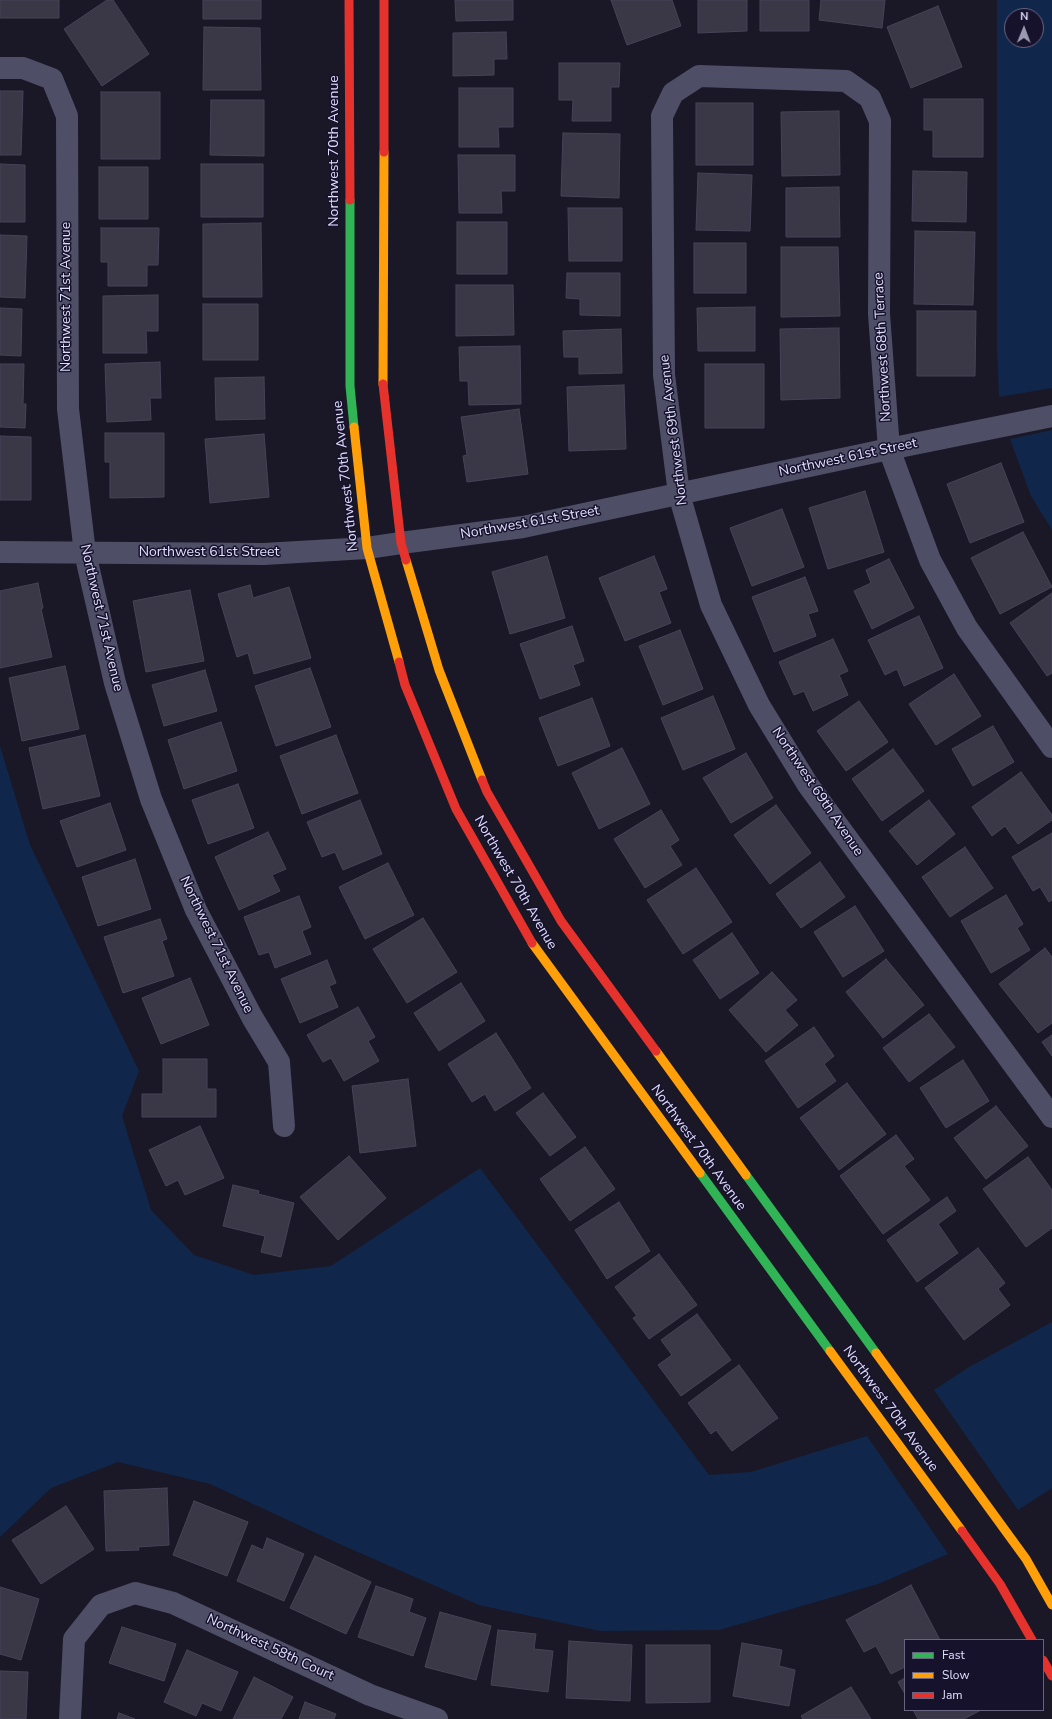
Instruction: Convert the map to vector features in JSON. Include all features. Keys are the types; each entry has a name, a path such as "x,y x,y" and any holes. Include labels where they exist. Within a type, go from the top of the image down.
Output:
{"street":[{"name":"Northwest 70th Avenue","path":"349,0 350,386 367,548 405,685 450,794 456,808 535,948 1000,1584 1031,1639"},
{"name":"Northwest 70th Avenue","path":"384,0 383,382 401,543 439,670 487,792 561,921 1026,1560 1052,1605"},
{"name":"Northwest 71st Avenue","path":"0,68 23,68 52,80 67,116 68,409 84,553 114,684 151,799 196,910 252,1017 279,1062 284,1126"},
{"name":"Northwest 68th Terrace","path":"673,92 699,76 707,76 846,81 870,98 880,121 878,314 889,449 930,560 967,628 1052,747"},
{"name":"Northwest 69th Avenue","path":"673,92 662,116 664,375 679,494 711,605 759,705 808,785 1052,1117"},
{"name":"Northwest 61st Street","path":"0,552 264,554 367,548 523,527 1052,416"},
{"name":"Northwest 58th Court","path":"70,1719 74,1639 101,1606 135,1593 173,1603 370,1695 437,1719"},
{"path":"1044,1662 1052,1676"}],"water":[{"path":"997,0 1052,0 1052,388 999,397 997,350"},
{"path":"1052,430 1052,530 1031,496 1010,439"},
{"path":"0,746 30,845 139,1071 122,1116 151,1210 194,1255 254,1275 331,1266 480,1168 709,1475 751,1472 867,1436 948,1554 878,1584 719,1630 600,1631 479,1605 344,1546 210,1484 118,1462 51,1488 0,1537"},
{"path":"1052,1322 1052,1488 1018,1510 934,1390 969,1367"}],"building":[{"path":"0,0 59,0 59,18 0,18"},
{"path":"107,0 113,0 149,54 102,86 64,29"},
{"path":"203,0 261,0 261,19 203,19"},
{"path":"455,0 513,0 513,20 456,21"},
{"path":"611,0 672,0 681,26 627,45"},
{"path":"698,0 747,0 747,31 698,33"},
{"path":"760,0 809,0 809,31 760,31"},
{"path":"821,0 885,0 882,28 819,20"},
{"path":"938,6 962,67 911,88 887,27"},
{"path":"204,27 260,28 261,90 203,90"},
{"path":"506,32 507,59 494,59 494,75 453,76 453,33"},
{"path":"559,63 620,63 619,87 611,87 611,121 572,121 573,100 559,100"},
{"path":"459,88 513,88 513,127 498,127 499,147 459,147"},
{"path":"0,91 23,91 21,155 0,155"},
{"path":"101,92 160,92 160,159 101,159"},
{"path":"924,99 983,99 983,157 933,157 933,130 924,130"},
{"path":"211,100 264,100 264,156 210,155"},
{"path":"696,103 753,103 753,165 696,165"},
{"path":"839,111 840,175 782,176 781,112"},
{"path":"563,133 620,134 619,198 561,196"},
{"path":"458,155 515,155 515,191 501,191 502,213 459,213"},
{"path":"0,164 25,165 25,222 0,222"},
{"path":"201,164 263,164 263,217 201,217"},
{"path":"99,167 148,167 148,219 99,219"},
{"path":"913,171 967,172 966,222 912,221"},
{"path":"698,173 752,175 750,231 696,230"},
{"path":"839,187 840,237 786,237 786,188"},
{"path":"568,208 622,208 622,261 569,261"},
{"path":"457,222 507,222 507,274 457,274"},
{"path":"261,223 262,297 203,297 203,224"},
{"path":"101,228 159,228 158,265 147,265 147,286 108,286 108,262 101,262"},
{"path":"915,231 975,232 973,305 914,304"},
{"path":"0,235 27,236 25,298 0,297"},
{"path":"694,243 746,243 746,293 694,293"},
{"path":"781,247 838,247 840,316 781,317"},
{"path":"567,273 620,273 620,316 580,315 580,299 566,298"},
{"path":"456,285 513,285 514,335 456,336"},
{"path":"158,295 158,331 146,331 147,353 103,353 103,296"},
{"path":"203,304 258,304 258,360 203,360"},
{"path":"755,307 755,351 698,351 697,308"},
{"path":"0,308 22,309 21,356 0,355"},
{"path":"917,311 976,311 975,376 917,376"},
{"path":"839,328 840,398 781,400 780,329"},
{"path":"621,329 622,373 579,374 579,357 564,357 563,331"},
{"path":"520,346 521,404 469,405 468,381 460,381 459,347"},
{"path":"160,362 161,398 150,398 151,420 107,422 105,364"},
{"path":"0,364 24,364 23,404 26,404 25,428 0,427"},
{"path":"705,364 764,364 764,428 705,428"},
{"path":"264,377 265,419 216,420 215,378"},
{"path":"624,385 626,449 569,451 567,387"},
{"path":"519,409 528,474 467,482 463,456 467,455 461,417"},
{"path":"105,433 164,433 164,497 110,498 110,462 105,462"},
{"path":"264,434 269,497 210,503 205,439"},
{"path":"0,436 31,437 31,500 0,500"},
{"path":"1001,463 1024,522 970,543 947,484"},
{"path":"865,491 884,552 828,569 809,508"},
{"path":"782,509 804,567 752,586 730,528"},
{"path":"1023,532 1052,587 1000,614 971,558"},
{"path":"547,556 565,618 510,634 492,572"},
{"path":"654,556 667,589 659,592 671,623 625,641 599,578"},
{"path":"889,559 914,608 872,629 854,591 871,583 866,570"},
{"path":"805,577 818,611 808,614 816,636 774,652 752,597"},
{"path":"38,583 43,608 41,609 52,657 0,668 0,591"},
{"path":"250,585 253,598 289,587 311,658 254,674 248,653 237,657 218,594"},
{"path":"190,590 204,661 146,672 133,601"},
{"path":"1052,593 1052,673 1047,676 1010,623"},
{"path":"919,616 943,668 904,686 897,669 885,675 868,640"},
{"path":"572,626 584,661 573,665 580,685 540,699 520,644"},
{"path":"680,630 703,689 663,705 639,646"},
{"path":"833,639 848,671 839,675 848,695 813,711 804,691 794,695 779,662"},
{"path":"65,666 79,729 22,741 9,678"},
{"path":"310,668 331,727 276,746 255,686"},
{"path":"205,670 217,711 164,726 152,685"},
{"path":"954,674 981,716 936,745 909,704"},
{"path":"713,696 735,749 683,770 661,718"},
{"path":"592,698 610,746 558,766 539,718"},
{"path":"859,701 888,742 846,771 817,731"},
{"path":"221,722 237,771 184,789 168,740"},
{"path":"993,726 1014,762 973,786 952,749"},
{"path":"85,735 100,796 43,809 29,748"},
{"path":"336,735 358,793 302,814 280,756"},
{"path":"622,748 650,804 599,829 572,773"},
{"path":"893,749 924,791 882,821 852,779"},
{"path":"746,753 773,798 731,823 703,778"},
{"path":"1021,772 1052,815 1052,820 1018,844 1005,826 992,836 972,807"},
{"path":"238,784 254,828 208,844 192,800"},
{"path":"360,800 382,854 343,870 335,852 322,857 307,822"},
{"path":"929,800 955,834 917,865 889,831"},
{"path":"110,803 126,850 77,867 60,821"},
{"path":"776,805 811,853 770,884 734,835"},
{"path":"661,810 679,840 670,846 682,865 645,888 614,839"},
{"path":"268,832 286,869 272,875 280,891 239,910 215,857"},
{"path":"1052,833 1052,900 1049,902 1040,887 1033,891 1012,857"},
{"path":"965,847 993,888 950,917 922,877"},
{"path":"135,859 151,909 98,926 82,877"},
{"path":"820,862 845,897 801,928 776,894"},
{"path":"388,863 414,915 365,939 339,887"},
{"path":"696,868 732,922 683,954 647,900"},
{"path":"1006,895 1023,924 1017,928 1030,950 991,973 961,921"},
{"path":"299,896 311,927 302,931 311,954 275,968 269,952 259,955 244,917"},
{"path":"855,906 884,951 843,977 814,932"},
{"path":"423,918 457,972 407,1003 373,949"},
{"path":"160,919 167,939 162,941 174,976 123,993 104,937"},
{"path":"732,933 759,973 720,999 693,960"},
{"path":"1045,948 1052,957 1052,1023 1038,1033 999,984"},
{"path":"886,959 924,1005 883,1038 846,992"},
{"path":"327,960 336,983 329,986 338,1007 300,1023 281,979"},
{"path":"772,972 797,1000 785,1010 798,1025 766,1052 729,1010"},
{"path":"190,978 209,1025 161,1044 142,998"},
{"path":"461,983 485,1021 439,1051 414,1013"},
{"path":"358,1007 375,1037 368,1041 379,1061 344,1081 331,1058 323,1062 307,1035"},
{"path":"929,1014 955,1047 909,1082 883,1048"},
{"path":"814,1027 834,1056 824,1064 836,1081 798,1108 765,1061"},
{"path":"496,1033 531,1088 495,1111 485,1094 472,1102 448,1064"},
{"path":"1052,1035 1052,1056 1042,1042"},
{"path":"163,1059 207,1059 207,1089 216,1089 216,1117 142,1117 142,1094 163,1094"},
{"path":"963,1060 989,1101 946,1128 920,1088"},
{"path":"408,1079 416,1146 360,1153 352,1086"},
{"path":"847,1083 886,1134 839,1170 800,1118"},
{"path":"543,1093 576,1137 550,1156 516,1113"},
{"path":"996,1106 1028,1146 986,1179 954,1138"},
{"path":"200,1126 224,1178 185,1195 178,1180 166,1186 149,1150"},
{"path":"896,1135 914,1159 904,1166 930,1200 883,1234 840,1176"},
{"path":"585,1147 615,1189 570,1221 540,1179"},
{"path":"349,1156 386,1198 338,1240 300,1197"},
{"path":"1028,1157 1052,1190 1052,1228 1026,1247 983,1189"},
{"path":"233,1185 259,1191 258,1194 294,1203 281,1257 261,1252 265,1236 223,1226"},
{"path":"947,1197 956,1211 938,1224 958,1253 917,1282 887,1240"},
{"path":"619,1202 650,1251 607,1279 575,1230"},
{"path":"978,1248 1005,1283 998,1289 1010,1305 964,1340 925,1288"},
{"path":"659,1254 697,1305 649,1339 633,1318 637,1316 615,1287"},
{"path":"697,1314 731,1360 681,1396 658,1365 672,1355 661,1340"},
{"path":"739,1365 778,1418 732,1451 716,1430 711,1434 688,1403"},
{"path":"167,1488 169,1545 138,1547 139,1550 106,1551 104,1491"},
{"path":"194,1501 248,1522 227,1576 173,1555"},
{"path":"66,1506 94,1549 41,1584 12,1540"},
{"path":"267,1538 304,1554 284,1601 237,1581 252,1545 263,1550"},
{"path":"315,1556 371,1582 346,1634 290,1608"},
{"path":"911,1585 939,1639 904,1639 904,1668 891,1674 876,1646 864,1652 846,1620"},
{"path":"376,1586 413,1599 409,1612 426,1618 413,1656 358,1637"},
{"path":"0,1587 39,1599 21,1660 0,1654"},
{"path":"440,1612 491,1626 476,1680 425,1667"},
{"path":"122,1627 176,1644 164,1681 109,1663"},
{"path":"498,1630 536,1634 534,1649 553,1651 548,1692 491,1685"},
{"path":"569,1641 632,1645 630,1701 566,1698"},
{"path":"742,1643 782,1650 779,1666 795,1670 789,1706 733,1696"},
{"path":"646,1645 710,1645 710,1702 646,1703"},
{"path":"187,1650 238,1672 221,1711 202,1703 196,1716 164,1702"},
{"path":"0,1671 28,1672 26,1719 0,1719"},
{"path":"254,1677 293,1697 281,1719 233,1719"},
{"path":"904,1679 904,1692 898,1682"},
{"path":"851,1687 871,1719 803,1719 801,1716"},
{"path":"305,1702 336,1714 334,1719 299,1719"},
{"path":"914,1711 979,1711 964,1719 918,1719"},
{"path":"119,1713 135,1719 117,1719"}],"traffic: fast":[{"path":"350,200 350,386 354,427"},
{"path":"700,1173 830,1351"},
{"path":"746,1175 876,1353"}],"traffic: slow":[{"path":"383,384 384,152"},
{"path":"354,427 367,548 399,662"},
{"path":"406,560 439,670 482,780"},
{"path":"532,943 700,1173"},
{"path":"656,1051 746,1175"},
{"path":"830,1351 962,1531"},
{"path":"876,1353 1026,1559 1052,1605"}],"traffic: jam":[{"path":"349,0 350,200"},
{"path":"384,0 384,152"},
{"path":"383,384 401,543 406,560"},
{"path":"399,662 405,685 456,809 532,943"},
{"path":"482,780 487,792 561,921 656,1051"},
{"path":"962,1531 1000,1584 1031,1639"},
{"path":"1044,1662 1052,1676"}]}
